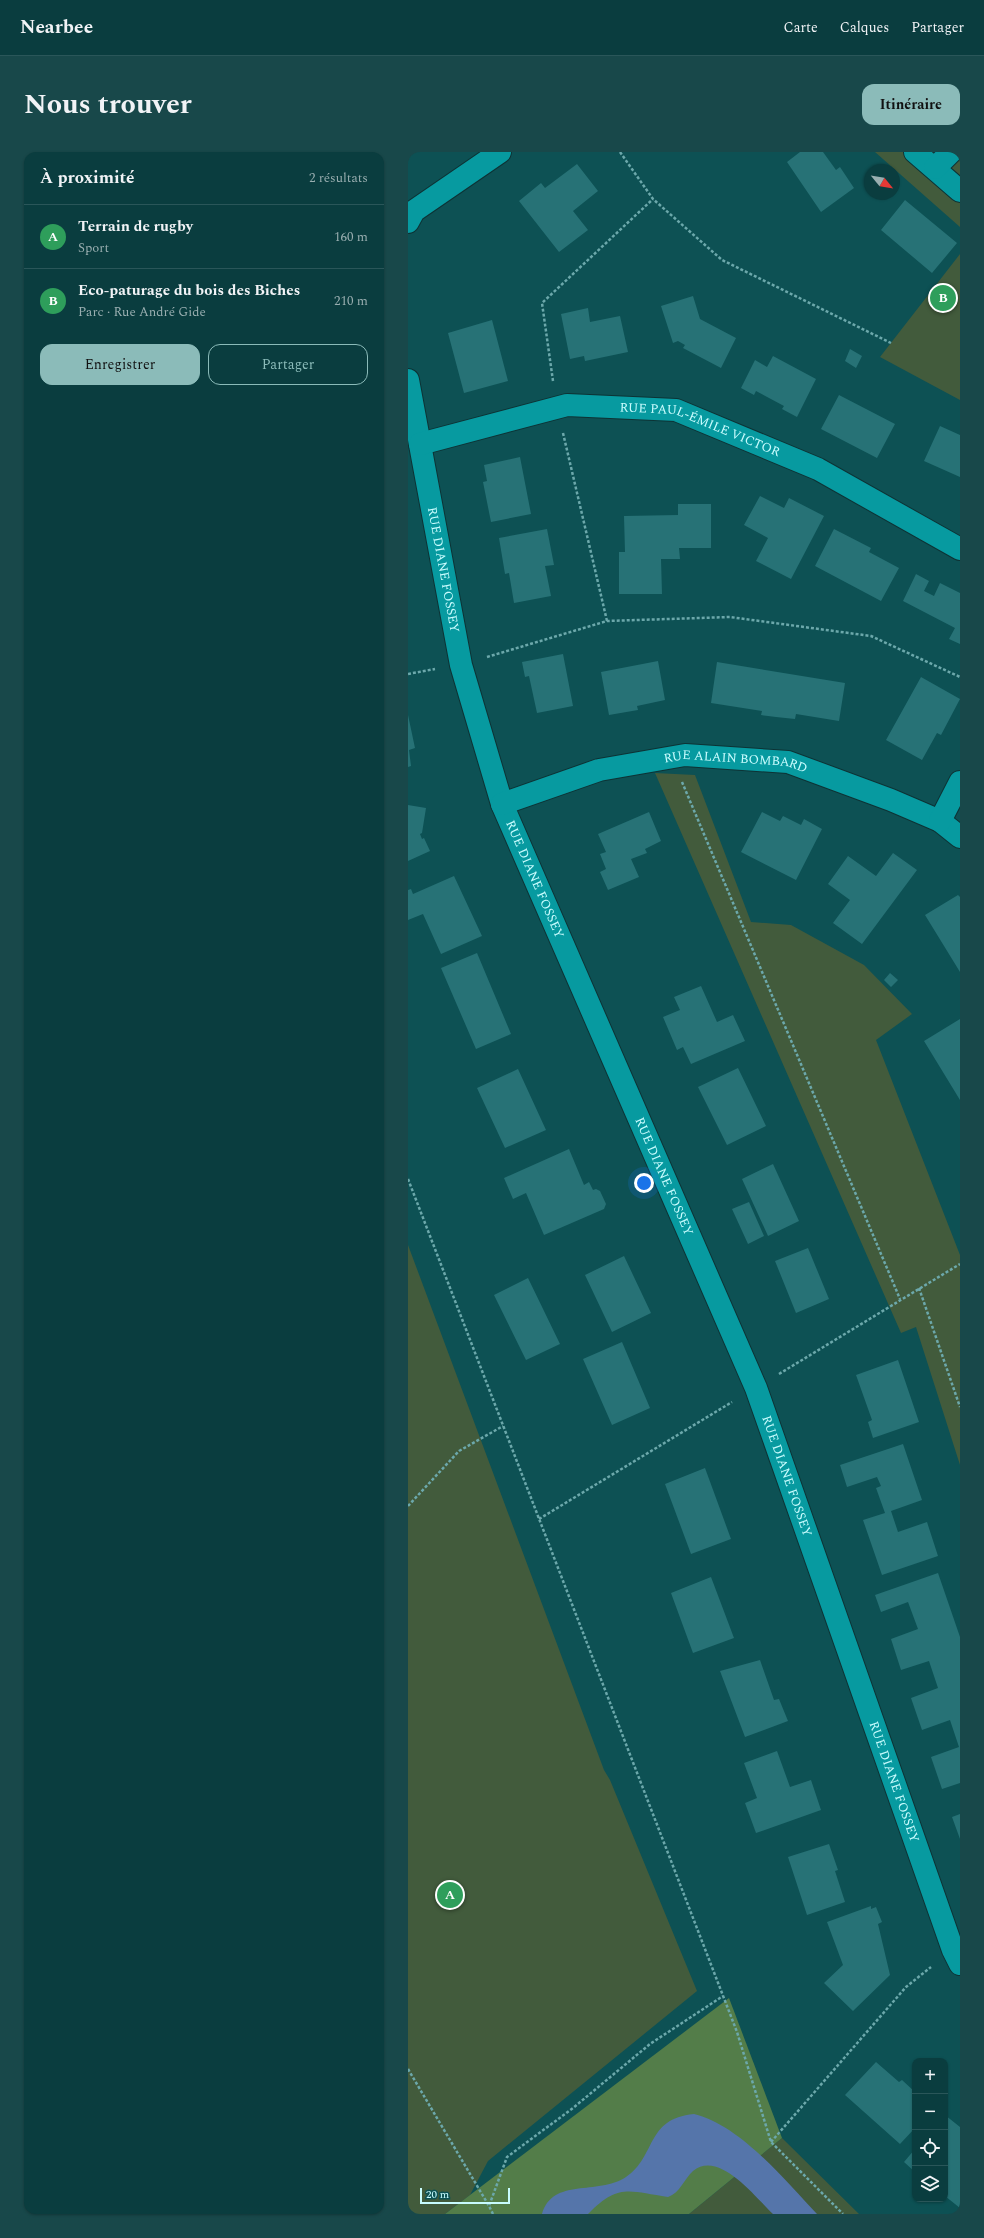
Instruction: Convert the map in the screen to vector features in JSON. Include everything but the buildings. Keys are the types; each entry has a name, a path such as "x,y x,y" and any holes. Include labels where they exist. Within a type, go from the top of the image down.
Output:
{"street":[{"path":"408,222 414,211 500,152"},
{"path":"915,152 960,191"},
{"path":"935,168 951,152"},
{"name":"RUE DIANE FOSSEY","path":"408,380 461,665 502,804 756,1388 956,1957"},
{"name":"RUE PAUL-ÉMILE VICTOR","path":"420,444 567,405 676,410 818,469 960,549"},
{"name":"RUE ALAIN BOMBARD","path":"502,804 599,770 671,756 685,755 788,762 891,800 940,821 960,837"},
{"path":"940,821 960,782"}],"path":[{"path":"620,152 653,199 722,260 891,343"},
{"path":"408,674 461,665 607,621 730,617 871,636 960,677"},
{"path":"671,756 900,1299"},
{"path":"408,1179 737,2032 771,2142 843,2214"},
{"path":"919,1288 960,1407"},
{"path":"408,1506 459,1450 503,1426"},
{"path":"771,2142 906,1987 956,1957"},
{"path":"489,2206 507,2157 573,2108 650,2044 723,1996"},
{"path":"408,2069 493,2214"}],"green space":[{"path":"875,152 960,152 960,227 900,174 900,164 889,164"},
{"path":"960,254 960,400 880,357"},
{"path":"655,773 695,775 751,922 791,925 864,965 912,1014 876,1040 960,1255 960,1465 916,1327 901,1333"},
{"path":"408,1245 604,1770 610,1780 697,1991 488,2161 470,2195 445,2214 408,2214"},
{"path":"729,1998 782,2138 689,2214 445,2214"},
{"path":"782,2138 859,2214 689,2214"}],"water":[{"path":"694,2114 711,2120 728,2129 761,2155 817,2214 773,2214 736,2178 714,2166 703,2166 693,2171 679,2189 668,2197 633,2192 616,2193 598,2204 588,2214 542,2214 548,2203 556,2195 566,2191 615,2183 626,2177 643,2159 659,2131 667,2123 678,2117"}],"place":[{"name":"Eco-paturage du bois des Biches","path":"943,298"},
{"name":"Terrain de rugby","path":"450,1895"}]}
